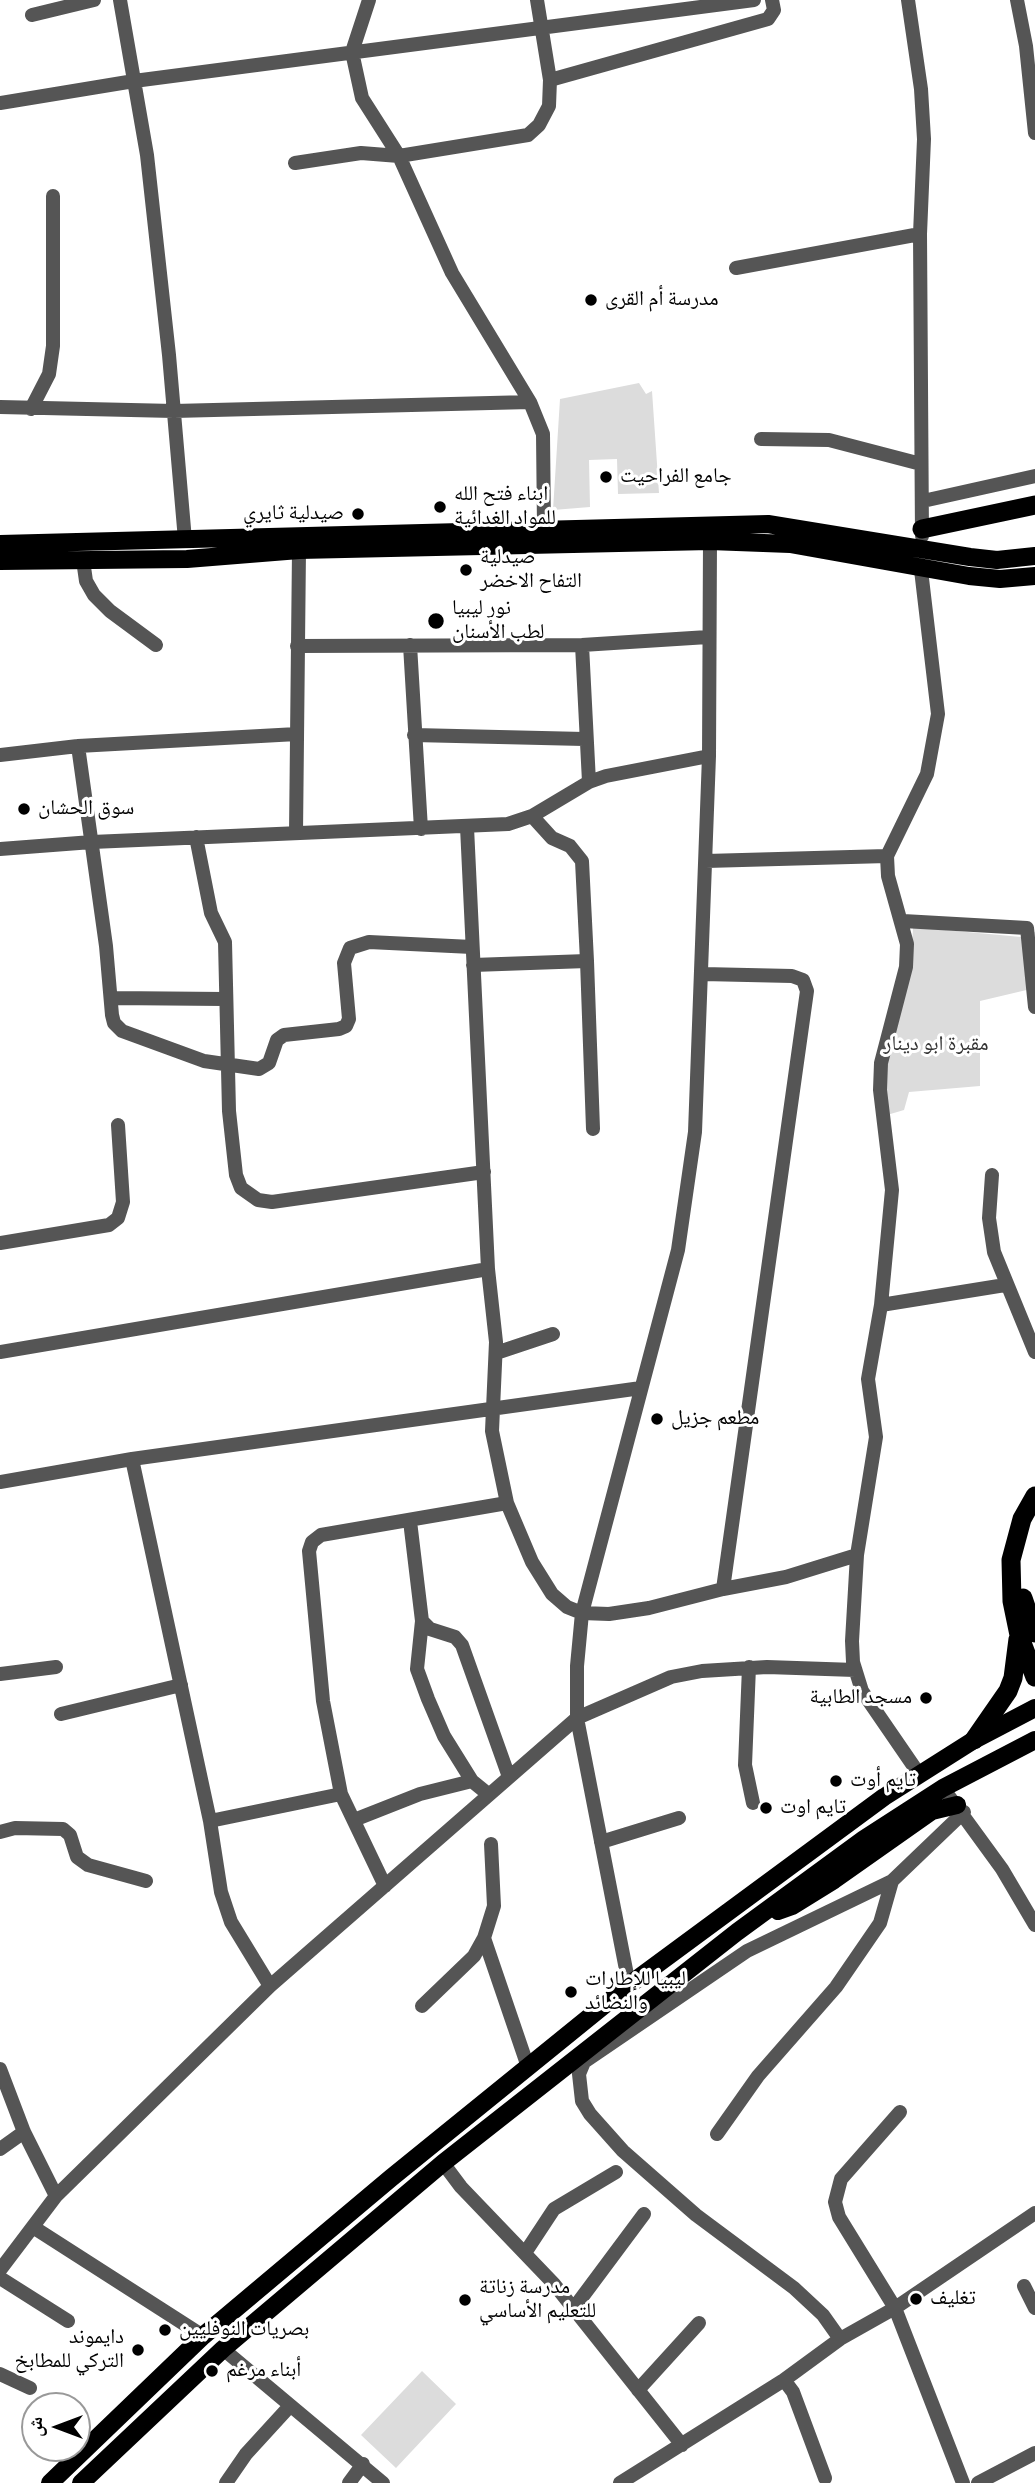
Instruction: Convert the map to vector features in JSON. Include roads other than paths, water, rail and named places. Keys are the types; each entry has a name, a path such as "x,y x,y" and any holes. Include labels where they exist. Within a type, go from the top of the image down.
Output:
{"highway":[{"path":"922,529 1035,505"},
{"path":"974,1740 1008,1691 1027,1634 1012,1601 1011,1560 1022,1518 1035,1496"},
{"path":"1035,1517 1022,1560 1022,1591 1035,1677"}],"main road":[{"path":"1,545 83,560 187,559 423,542 544,528 768,524 922,551 997,559 1035,556"},
{"path":"1,545 185,540 710,541 790,544 922,570 1000,579 1035,576"},
{"path":"50,2483 203,2336 629,1985 919,1774 974,1740 1035,1708"},
{"path":"81,2483 223,2349 443,2163 758,1917 864,1839 943,1788 1035,1740"},
{"path":"758,1917 792,1906 932,1811 961,1808"},
{"path":"468,2115 481,2133"}],"street":[{"path":"32,15 94,0"},
{"path":"120,0 147,155 185,540"},
{"path":"369,0 352,52 362,99 399,156 452,273 530,402 543,434 544,528"},
{"path":"295,163 361,153 399,156 528,135 539,125 549,106 550,80 537,0"},
{"path":"0,103 134,81 543,29 650,6 754,0"},
{"path":"550,80 768,19 774,10 772,0"},
{"path":"908,0 922,89 924,139 920,234 922,551"},
{"path":"1017,0 1026,46 1035,133"},
{"path":"31,409 48,374 53,346 53,195"},
{"path":"736,268 920,234"},
{"path":"0,407 174,411 530,402"},
{"path":"761,439 829,440 921,464"},
{"path":"923,501 1035,477"},
{"path":"629,1985 577,1717 582,1613 678,1250 693,1145 703,974 709,756 710,541"},
{"path":"296,833 299,550"},
{"path":"83,560 86,581 94,595 127,625 156,645"},
{"path":"919,1774 867,1700 855,1670 852,1642 858,1555 876,1437 868,1379 881,1305 892,1190 880,1090 881,1063 906,967 907,944 888,876 887,856 927,774 936,741 938,714 922,570"},
{"path":"297,646 582,645 708,637"},
{"path":"410,645 421,829"},
{"path":"582,645 584,739 589,782"},
{"path":"0,755 78,746 297,734"},
{"path":"414,735 584,739"},
{"path":"78,746 113,1019 122,1031 226,1066 259,1069 269,1063 281,1036 346,1026 349,1019 344,963 350,948 358,944 383,942 472,947"},
{"path":"0,849 92,842 508,824 532,816 589,782 642,767 709,756"},
{"path":"532,816 552,838 570,846 582,860 593,1129"},
{"path":"467,827 488,1269 496,1353 491,1407 492,1431 507,1503 532,1562 552,1594 567,1608 582,1613 609,1614 649,1608 786,1577 858,1555"},
{"path":"196,837 211,912 225,942 226,1066 236,1175 241,1188 258,1200 272,1202 484,1172"},
{"path":"706,860 887,856"},
{"path":"902,921 1031,926 1035,1007"},
{"path":"473,965 587,961"},
{"path":"703,974 792,976 803,981 807,991 723,1590"},
{"path":"111,998 224,999"},
{"path":"0,1243 109,1225 118,1219 123,1202 118,1125"},
{"path":"992,1175 989,1218 994,1252 1005,1285 1035,1352"},
{"path":"0,1352 488,1269"},
{"path":"881,1305 1005,1285"},
{"path":"496,1353 553,1334"},
{"path":"0,1482 132,1459 641,1388"},
{"path":"132,1459 210,1821 215,1860 231,1922 270,1986"},
{"path":"385,1886 341,1794 323,1701 309,1551 312,1542 321,1535 507,1503"},
{"path":"410,1521 422,1621 417,1669 444,1736 472,1781 488,1794"},
{"path":"422,1621 430,1629 455,1637 462,1645 509,1777"},
{"path":"0,1674 56,1667"},
{"path":"0,2270 56,2196 270,1986 577,1717 671,1677 749,1667 855,1670"},
{"path":"749,1667 745,1765 753,1803"},
{"path":"61,1714 181,1685"},
{"path":"354,1820 420,1794 472,1781"},
{"path":"943,1788 961,1808 1035,1925"},
{"path":"210,1821 341,1794"},
{"path":"841,2339 823,2315 794,2288 696,2215 623,2151 590,2114 579,2094 578,2080 584,2062 747,1951 892,1881 961,1808"},
{"path":"601,1842 679,1818"},
{"path":"0,1832 15,1828 63,1829 70,1835 77,1857 88,1865 146,1881"},
{"path":"422,2006 474,1956 484,1938 494,1906 491,1844"},
{"path":"717,2134 758,2076 836,1987 880,1923 892,1881"},
{"path":"484,1938 528,2067"},
{"path":"0,2069 24,2132 56,2196"},
{"path":"900,2112 841,2179 835,2202 839,2217 895,2308 963,2483"},
{"path":"0,2149 24,2132"},
{"path":"443,2163 461,2187 525,2253 573,2308 682,2445"},
{"path":"525,2253 554,2209 616,2172"},
{"path":"620,2483 784,2380 841,2339 895,2308 1035,2213"},
{"path":"573,2308 644,2214"},
{"path":"33,2227 203,2336"},
{"path":"0,2278 68,2321"},
{"path":"1024,2286 1035,2308"},
{"path":"638,2390 699,2323"},
{"path":"223,2349 383,2483"},
{"path":"0,2374 30,2388"},
{"path":"784,2380 793,2392 825,2478"},
{"path":"226,2483 246,2454 289,2407"},
{"path":"978,2483 1035,2453"},
{"path":"349,2483 363,2464"}],"place":[{"name":"مدرسة أم القرى","path":"591,300"},
{"name":"جامع الفراحيت","path":"606,477"},
{"name":"ابناء فتح الله للمواد الغدائية","path":"440,507"},
{"name":"صيدلية ثايري","path":"358,514"},
{"name":"صيدلية التفاح الاخضر","path":"466,570"},
{"name":"نور ليبيا لطب الأسنان","path":"436,621"},
{"name":"سوق الحشان","path":"24,809"},
{"name":"مطعم جزيل","path":"657,1419"},
{"name":"مسجد الطابية","path":"926,1698"},
{"name":"تايم أوت","path":"836,1781"},
{"name":"تايم اوت","path":"766,1808"},
{"name":"ليبيا للإطارات والنضائد","path":"571,1992"},
{"name":"تغليف","path":"916,2299"},
{"name":"مدرسة زناتة للتعليم الأساسي","path":"465,2300"},
{"name":"بصريات النوفليين","path":"165,2330"},
{"name":"دايموند التركي للمطابخ","path":"138,2350"},
{"name":"أبناء مرغم","path":"212,2371"}],"park label":[{"name":"مقبرة ابو دينار","path":"936,1045"}]}
